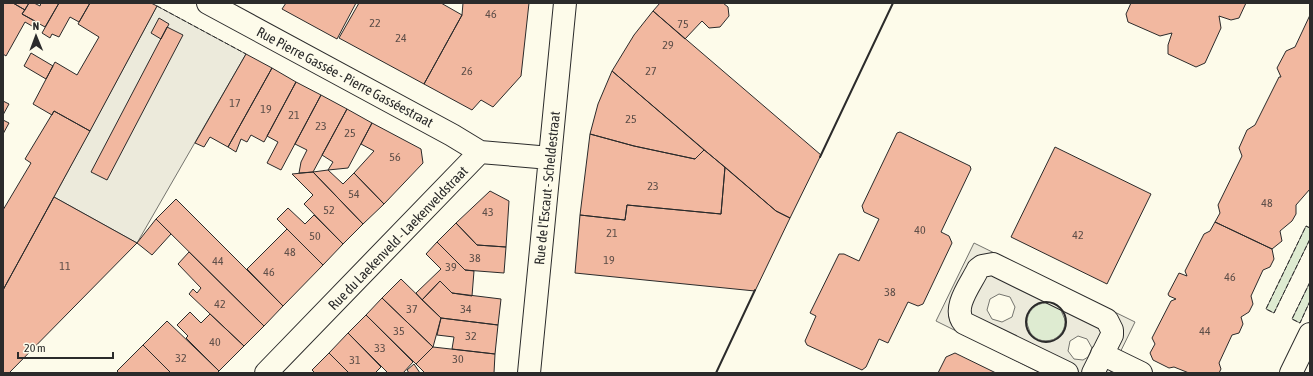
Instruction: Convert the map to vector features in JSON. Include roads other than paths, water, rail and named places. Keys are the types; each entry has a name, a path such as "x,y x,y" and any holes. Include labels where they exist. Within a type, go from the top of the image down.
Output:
{"street":[{"name":"Rue Pierre Gassée - Pierre Gasséestraat","path":"208,3 446,131 480,152"},
{"name":"Rue de l'Escaut - Scheldestraat","path":"529,373 565,3"},
{"path":"480,152 550,158"},
{"name":"Rue du Laekenveld - Laekenveldstraat","path":"266,373 480,152"},
{"path":"1067,373 964,323 960,318 959,308 978,269 982,266 993,264 1107,320 1112,330 1112,335 1098,364 1141,373"},
{"path":"1291,373 1310,334"}]}
